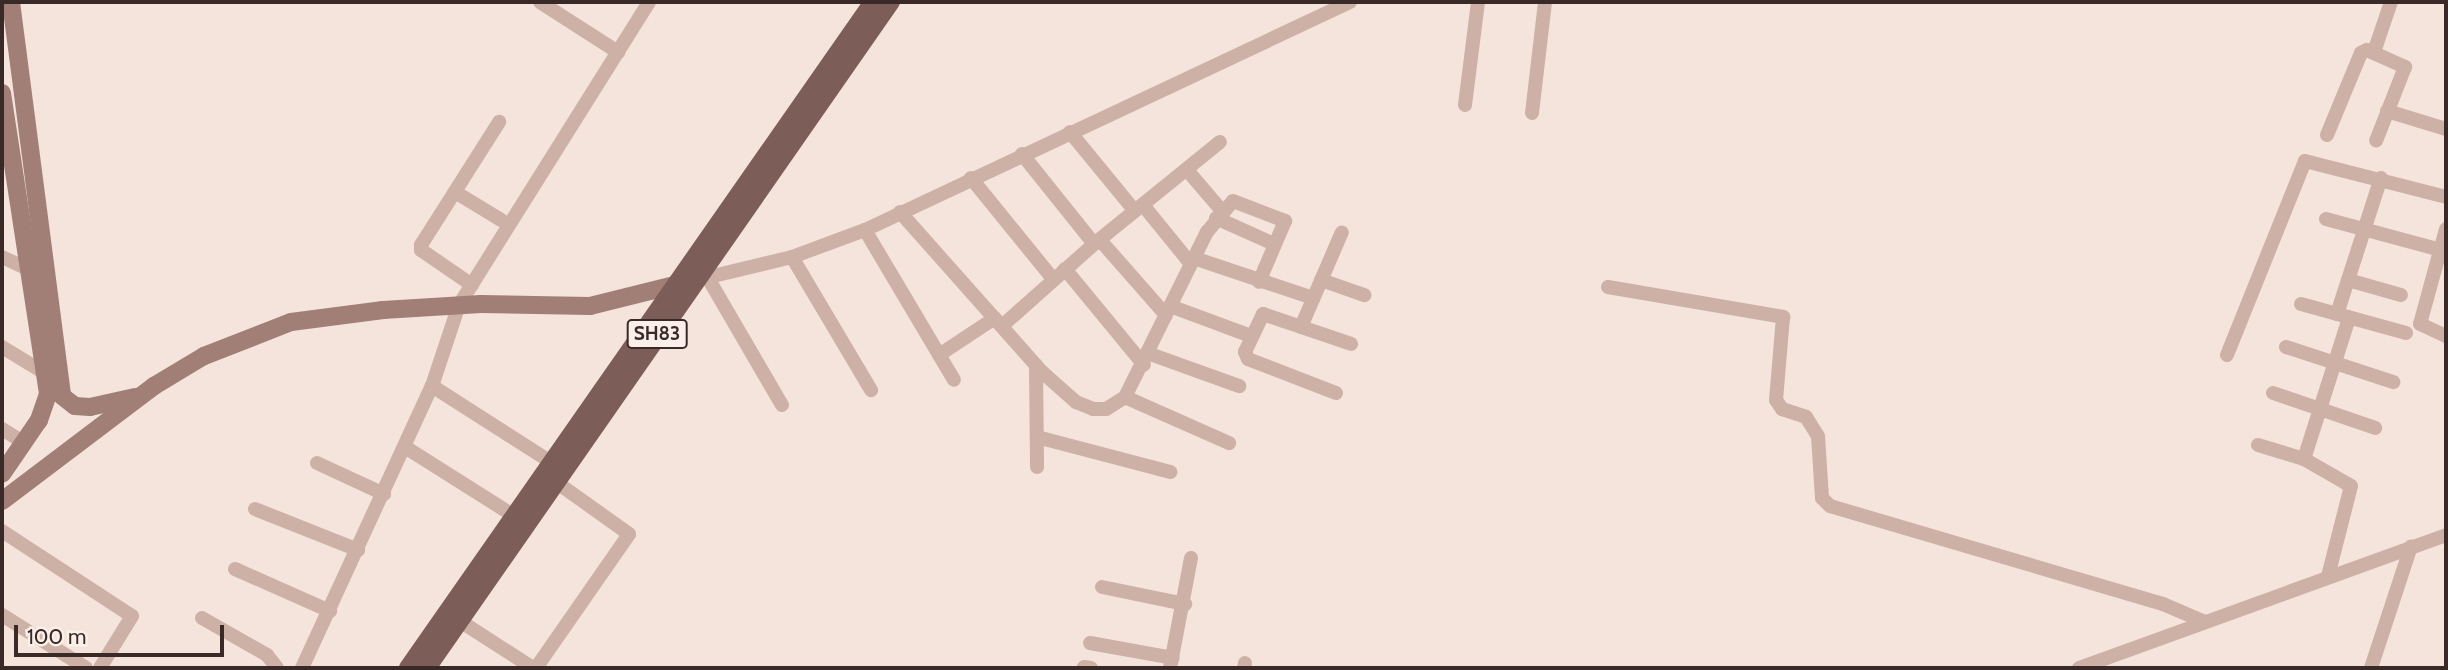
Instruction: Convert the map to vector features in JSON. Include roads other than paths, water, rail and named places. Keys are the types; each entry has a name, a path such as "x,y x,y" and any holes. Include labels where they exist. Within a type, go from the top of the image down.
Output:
{"main road":[{"name":"SH83","path":"408,668 873,2"},
{"name":"SH83","path":"426,668 781,164 891,2"}],"street":[{"path":"11,2 62,396 75,406 90,407 143,395"},
{"path":"540,2 618,52"},
{"path":"302,668 432,386 459,305 649,2"},
{"path":"2,501 143,395 204,356 291,322 459,305 590,306 792,257 865,230 1350,2"},
{"path":"1465,105 1478,2"},
{"path":"1532,113 1545,2"},
{"path":"2374,52 2391,2"},
{"path":"2327,135 2361,53 2374,52 2405,65 2376,141"},
{"path":"2,93 32,271 45,373 45,406 2,474"},
{"path":"2388,111 2446,129"},
{"path":"472,285 421,250 499,122"},
{"path":"1070,132 1192,261 1313,298"},
{"path":"939,355 999,322 1220,142"},
{"path":"1022,154 1097,242 1168,311 1251,336"},
{"path":"2227,355 2305,161 2381,178 2446,197"},
{"path":"1186,170 1219,214 1274,244"},
{"path":"971,178 1059,274 1147,359 1239,386"},
{"path":"2304,460 2335,362 2348,280 2381,178"},
{"path":"455,192 501,220"},
{"path":"900,212 1036,365 1076,402 1093,409 1106,409 1125,397 1147,359 1192,261 1219,214 1236,200 1284,219 1259,282"},
{"path":"2326,219 2441,250"},
{"path":"865,230 954,380"},
{"path":"2446,231 2420,324 2446,336"},
{"path":"1301,327 1342,232"},
{"path":"2,257 32,271"},
{"path":"792,257 871,390"},
{"path":"700,279 782,405"},
{"path":"2348,280 2401,295"},
{"path":"1321,281 1364,295"},
{"path":"1608,287 1783,317 1776,400 1782,409 1806,417 1818,436 1822,498 1830,506 2163,604 2204,622"},
{"path":"2301,304 2406,333"},
{"path":"1336,393 1248,359 1245,355 1251,336 1263,314 1350,344"},
{"path":"2,347 45,373"},
{"path":"2286,347 2393,382"},
{"path":"1036,365 1037,467"},
{"path":"432,386 551,462"},
{"path":"2273,393 2375,428"},
{"path":"1125,397 1229,443"},
{"path":"2,429 24,443"},
{"path":"1037,437 1171,472"},
{"path":"2258,444 2304,460 2345,480 2352,491 2328,576"},
{"path":"405,447 514,516"},
{"path":"317,463 383,494"},
{"path":"460,621 535,668 629,534 556,482"},
{"path":"255,509 358,550"},
{"path":"2,531 132,616 100,668"},
{"path":"2079,668 2446,535"},
{"path":"2371,668 2411,546"},
{"path":"1090,643 1171,663 1185,604 1191,558"},
{"path":"235,569 330,611"},
{"path":"1102,587 1185,604"},
{"path":"2,615 86,668"},
{"path":"202,618 267,655 275,667"}]}
